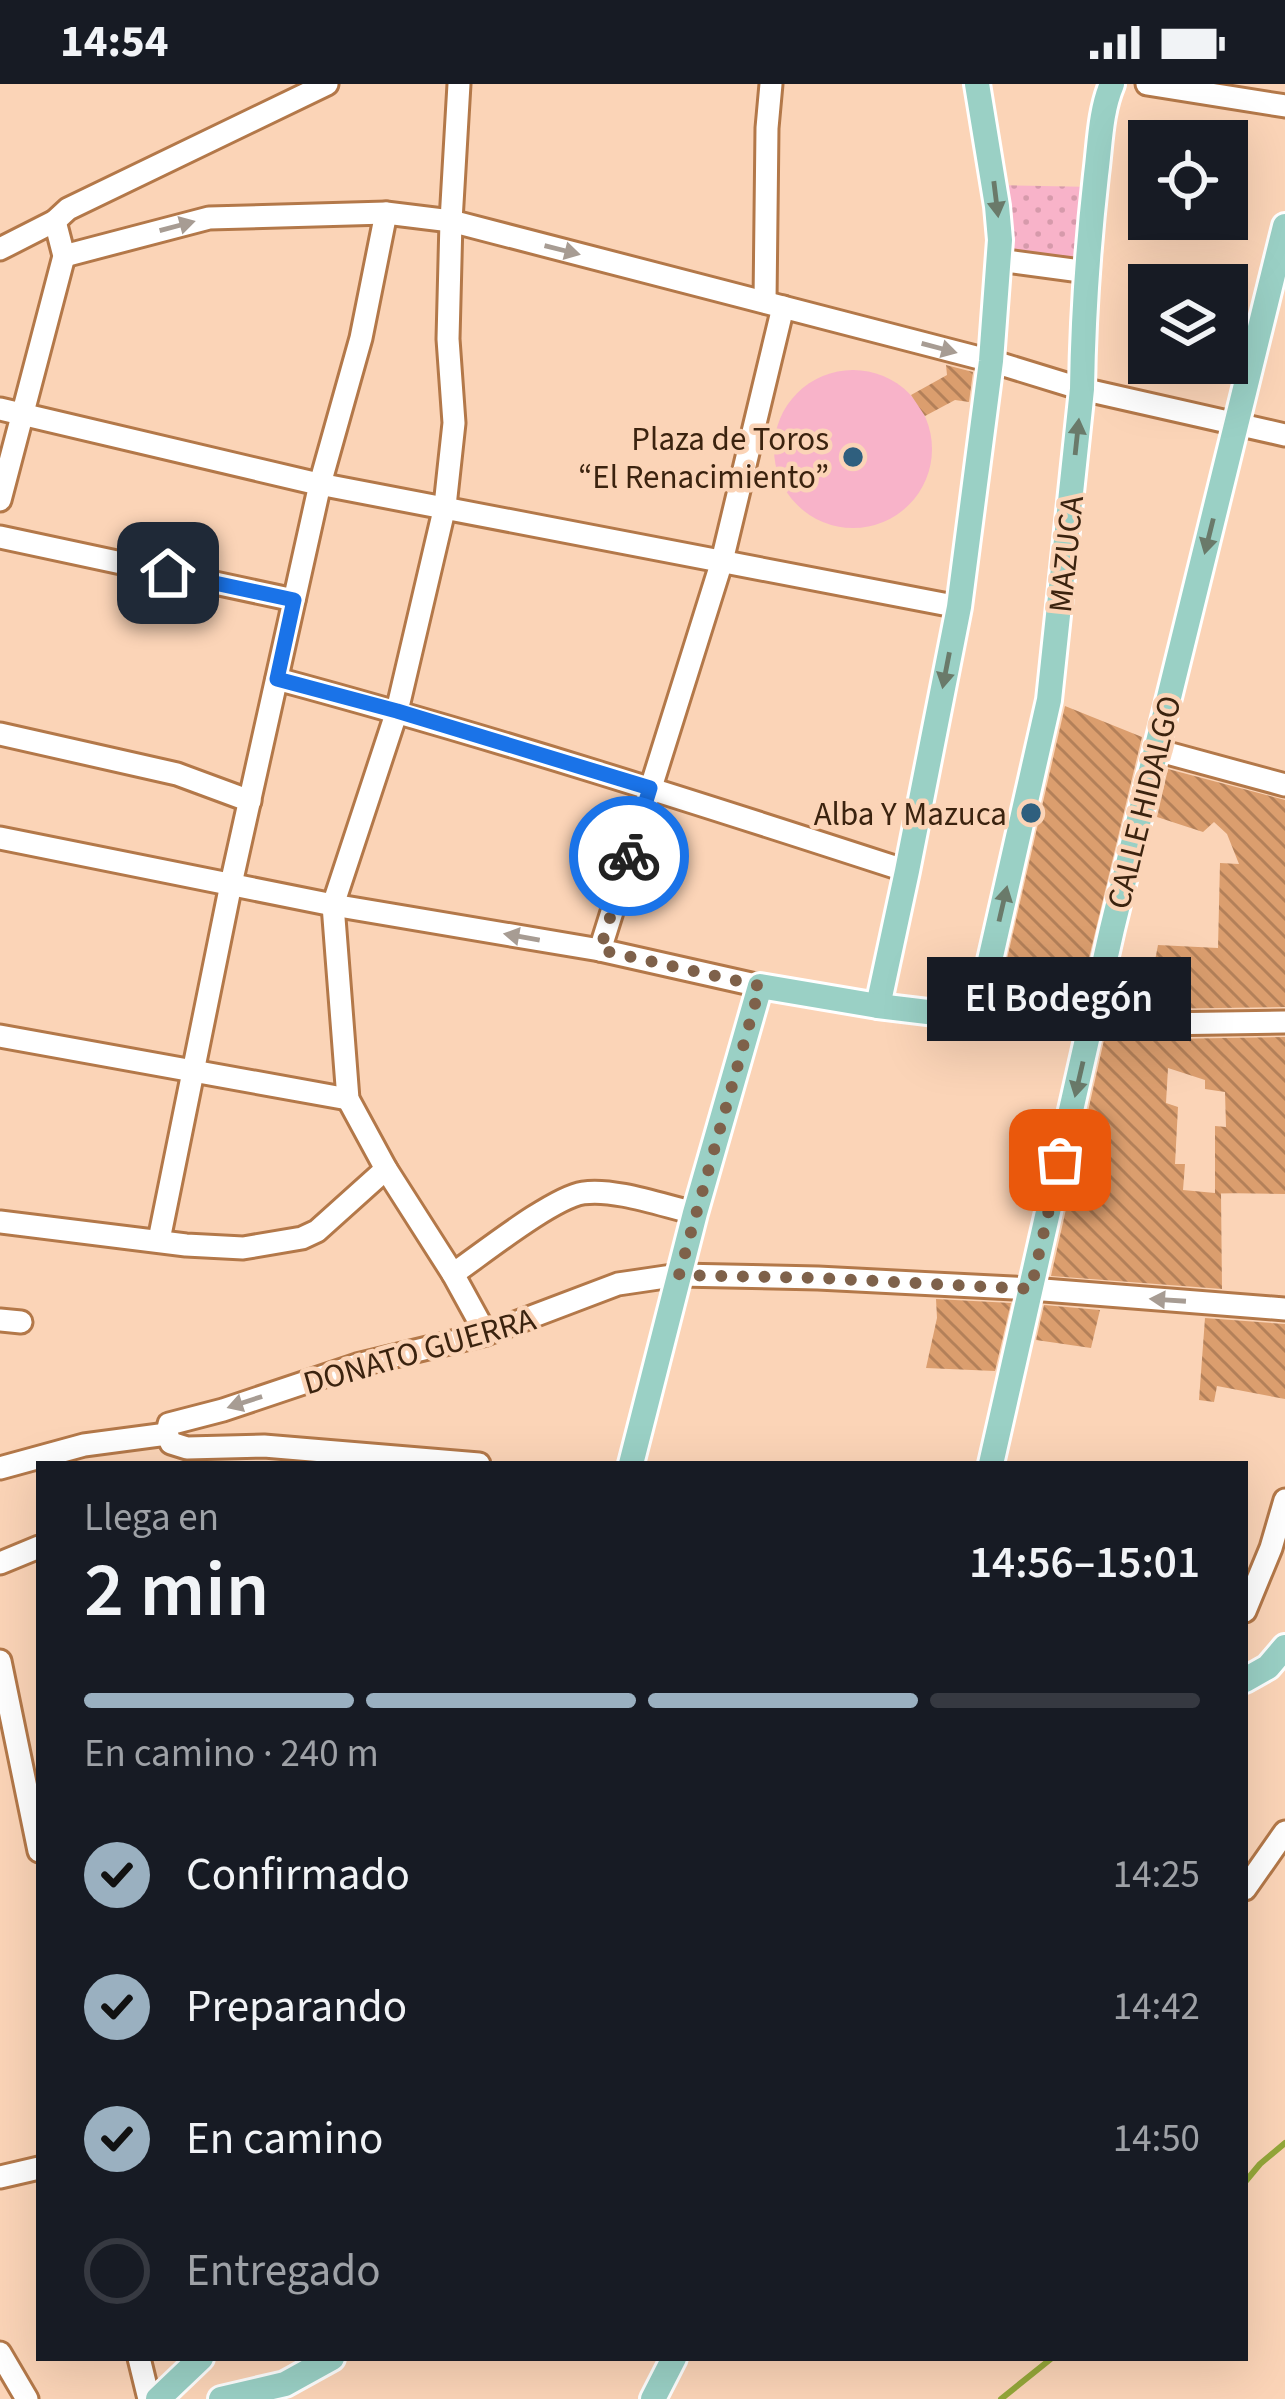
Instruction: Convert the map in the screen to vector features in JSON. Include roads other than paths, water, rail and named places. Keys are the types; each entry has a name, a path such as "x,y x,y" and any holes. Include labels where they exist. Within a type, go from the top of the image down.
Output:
{"main road":[{"path":"878,1006 958,607 991,361 999,260 997,206 977,84"},
{"name":"MAZUCA","path":"977,1018 1049,700 1082,389 1102,123 1112,84"},
{"name":"CALLE HIDALGO","path":"993,1461 1090,1025 1285,226"},
{"path":"632,1461 760,986 977,1018 1090,1025"},
{"path":"1248,1678 1268,1667 1285,1647"},
{"path":"158,2399 198,2361"},
{"path":"221,2399 285,2384 327,2361"},
{"path":"653,2399 672,2361"}],"street":[{"path":"0,249 68,209 326,84"},
{"path":"459,84 448,339 454,423 445,506 397,711 333,905 348,1099 486,1334"},
{"path":"600,950 722,562 774,304 767,128 771,84"},
{"path":"1147,84 1285,106"},
{"path":"64,256 209,218 386,213 451,221 991,361 1082,389 1285,434"},
{"path":"159,1240 231,884 320,484 362,338 386,213"},
{"path":"0,500 64,256 55,220"},
{"path":"999,260 1088,272"},
{"path":"0,409 320,484 958,607"},
{"path":"0,537 294,600"},
{"path":"277,679 650,788 908,872"},
{"path":"0,734 177,774 250,801"},
{"path":"1156,750 1285,785"},
{"path":"0,838 333,905 600,950 760,986"},
{"path":"1090,1025 1285,1022"},
{"path":"0,1036 348,1099"},
{"path":"0,1222 186,1245 243,1247 302,1238 317,1231 386,1169"},
{"path":"453,1274 559,1202 583,1193 611,1194 695,1213"},
{"name":"DONATO GUERRA","path":"167,1434 169,1424 176,1420 223,1410 357,1365 486,1334 618,1284 679,1275 1031,1289 1285,1309"},
{"path":"0,1468 83,1445 167,1434 171,1442 187,1448 264,1446 391,1461"},
{"path":"1248,1605 1278,1549 1285,1500"},
{"path":"1248,1545 1278,1549"},
{"path":"0,1563 36,1548"},
{"path":"0,1661 36,1836"},
{"path":"1248,1885 1285,1832"},
{"path":"0,2177 36,2169"},
{"path":"0,2353 27,2399"},
{"path":"140,2361 148,2399"}],"waterway":[{"path":"1248,2178 1285,2143"},
{"path":"1001,2399 1048,2361"}],"place":[{"name":"Plaza de Toros “El Renacimiento”","path":"853,457"},
{"name":"Alba Y Mazuca","path":"1031,813"},
{"name":"El Bodegón","path":"1060,1160"}]}
